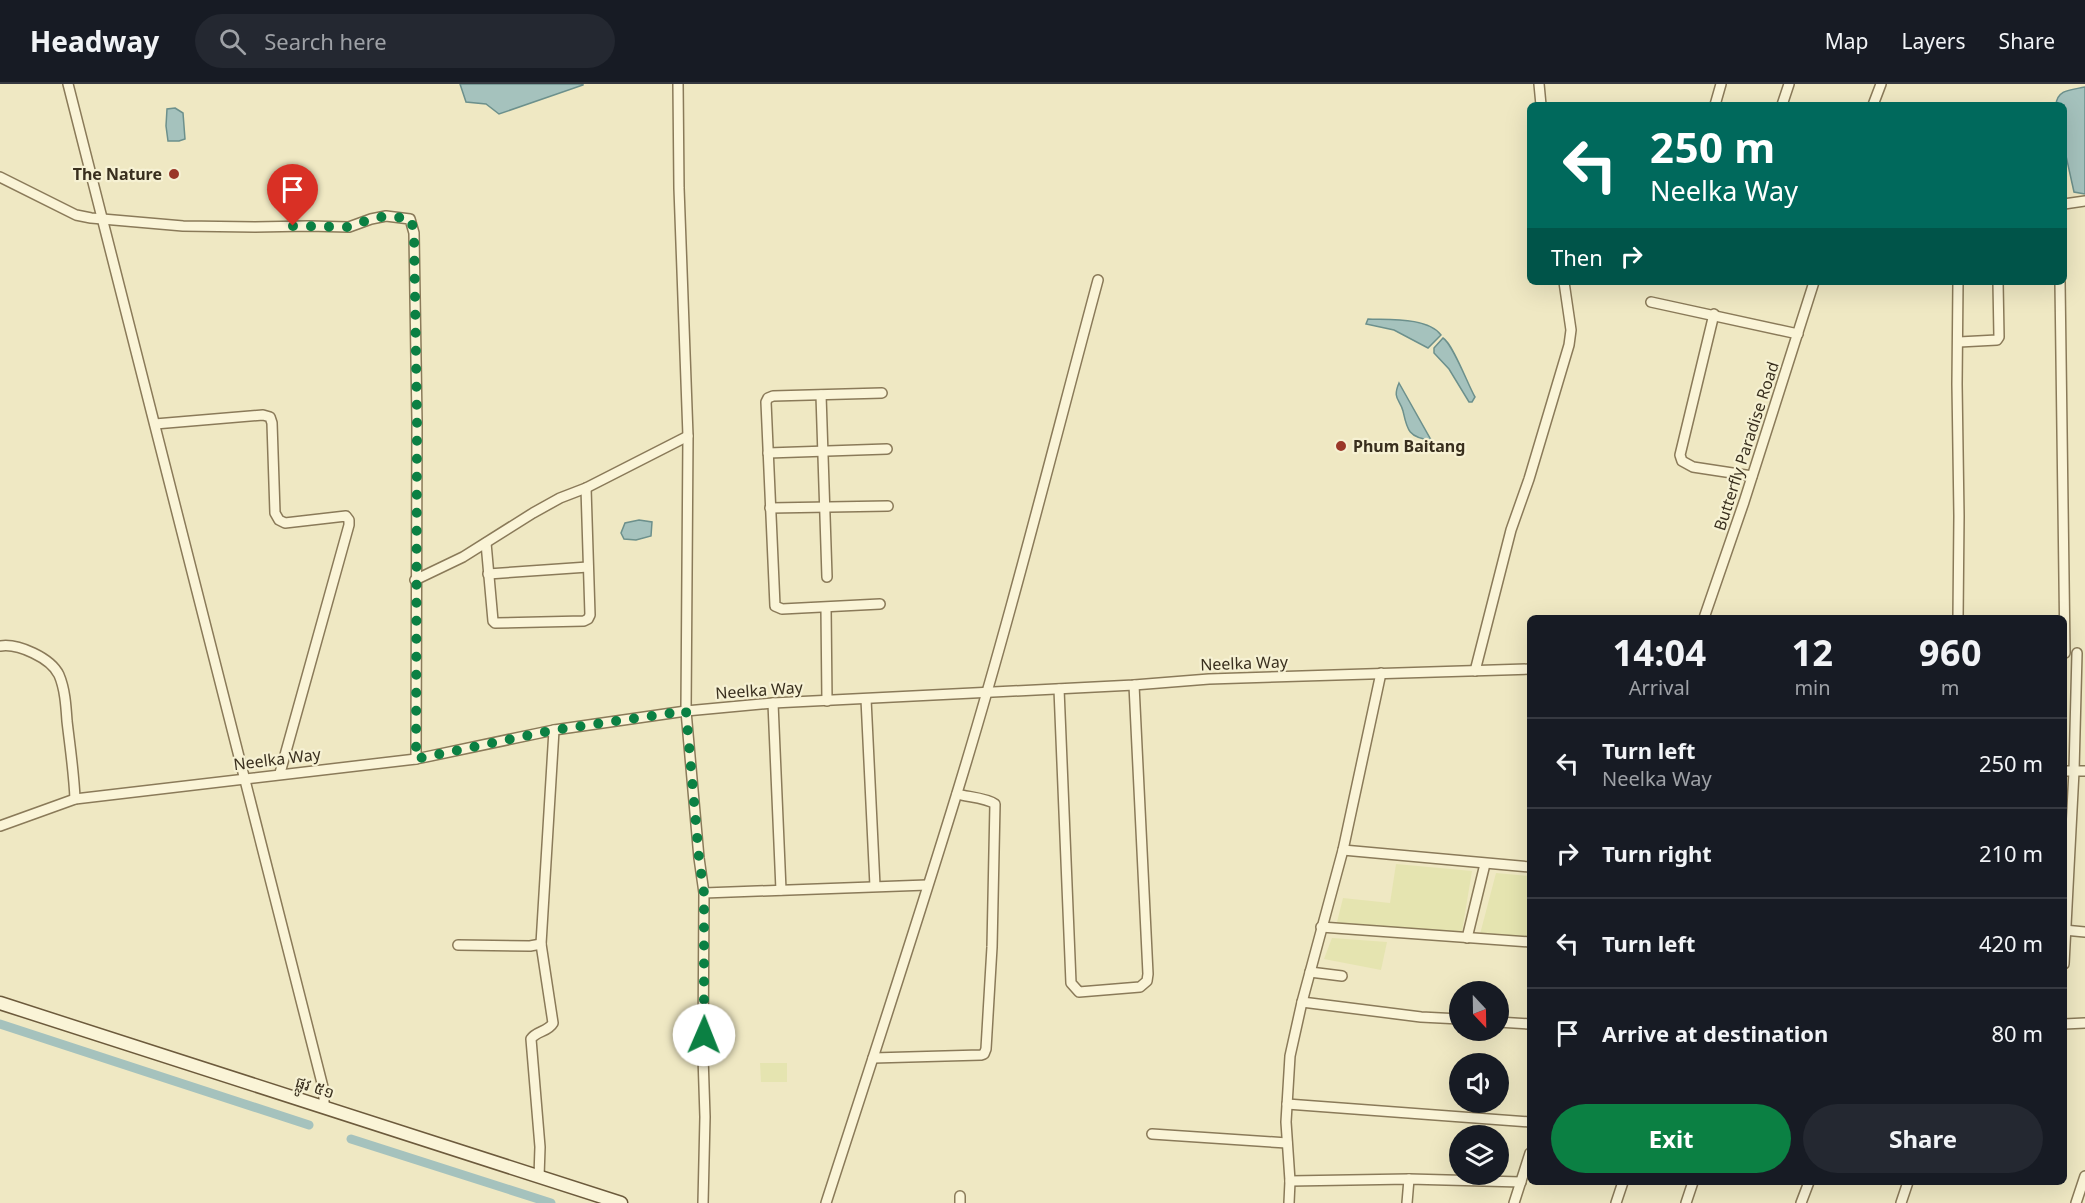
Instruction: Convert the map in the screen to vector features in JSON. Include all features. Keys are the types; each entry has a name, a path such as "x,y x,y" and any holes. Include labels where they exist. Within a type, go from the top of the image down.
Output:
{"main road":[{"name":"ផ្លូវ ៥១","path":"0,1003 621,1203"}],"street":[{"path":"68,84 324,1091 324,1107"},
{"path":"678,84 688,436 686,711 704,893 703,1203"},
{"path":"1539,84 1542,102"},
{"path":"1716,102 1721,84"},
{"path":"1783,102 1789,84"},
{"path":"1874,102 1881,84"},
{"path":"0,177 76,215 103,219 183,226 255,227 349,227 386,216 411,219 414,233 417,410 416,759"},
{"path":"2067,204 2085,201"},
{"path":"826,1203 957,794 987,692 1098,280"},
{"path":"1475,671 1511,530 1529,479 1569,345 1571,330 1564,285"},
{"name":"Butterfly Paradise Road","path":"1705,615 1744,502 1813,285"},
{"path":"1958,285 1958,615"},
{"path":"1959,342 1997,340 1999,337 1998,285"},
{"path":"2060,285 2064,615"},
{"path":"1651,302 1798,334"},
{"path":"1714,314 1680,456 1682,461 1693,467 1752,476"},
{"path":"880,604 782,609 775,606 768,453 768,398 882,393"},
{"path":"821,395 827,577"},
{"path":"155,424 263,415 270,417 275,513 279,520 285,523 346,516 349,520 280,773"},
{"path":"415,580 463,557 560,498 586,488 688,436"},
{"path":"768,453 888,448"},
{"path":"486,543 495,623 584,621 588,619 590,615 586,488"},
{"path":"770,508 888,506"},
{"path":"489,574 588,567"},
{"path":"826,608 827,701"},
{"path":"0,646 23,648 48,661 60,676 74,770 75,799"},
{"path":"2067,845 2069,771 2081,653"},
{"name":"Neelka Way","path":"0,825 75,799 280,773 416,759 554,730 686,711 773,703 1134,685 1209,679 1527,669"},
{"path":"1289,1203 1287,1104 1290,1056 1321,927 1343,850 1381,673"},
{"path":"1059,689 1071,983 1079,992 1140,987 1147,981 1134,685"},
{"path":"866,699 875,886"},
{"path":"773,703 781,890"},
{"path":"539,1177 540,1147 531,1039 534,1035 551,1027 553,1018 542,944 554,730"},
{"path":"2069,771 2085,771"},
{"path":"873,1058 981,1055 986,1049 993,947 995,804 957,794"},
{"path":"1343,850 1527,867"},
{"path":"1467,939 1485,864"},
{"path":"704,893 927,885"},
{"path":"1321,927 1527,942"},
{"path":"2067,930 2085,932"},
{"path":"458,945 530,946 542,944"},
{"path":"1310,972 1342,976"},
{"path":"1302,1002 1449,1018"},
{"path":"1509,1023 1527,1024"},
{"path":"2067,1024 2085,1023"},
{"path":"1287,1104 1527,1122"},
{"path":"1152,1134 1287,1143"},
{"path":"1514,1203 1527,1163"},
{"path":"2076,1203 2085,1176"},
{"path":"1290,1180 1409,1179 1521,1182"},
{"path":"1407,1203 1409,1179"},
{"path":"1616,1203 1622,1185"},
{"path":"1686,1203 1692,1185"},
{"path":"1801,1203 1808,1185"},
{"path":"1901,1203 1907,1185"}],"green space":[{"path":"1396,864 1472,871 1461,937 1335,930 1343,898 1390,903"},
{"path":"1496,873 1527,876 1527,940 1479,938"},
{"path":"1332,938 1387,942 1381,970 1324,959"},
{"path":"760,1063 787,1063 787,1082 761,1082"}],"water":[{"path":"460,84 583,85 499,114 486,104 466,102"},
{"path":"2085,87 2085,194 2074,192 2067,160 2067,102 2057,102 2062,93"},
{"path":"175,108 183,113 185,139 168,141 167,109"},
{"path":"1368,319 1417,322 1435,329 1441,335 1428,348 1394,330 1366,324"},
{"path":"1443,338 1456,356 1475,397 1472,402 1469,402 1449,369 1434,353 1434,348"},
{"path":"1399,383 1431,440 1417,437 1410,432 1396,396"},
{"path":"639,520 652,522 651,536 636,540 624,539 621,533 625,523"}],"waterway":[{"path":"0,1024 309,1125"},
{"path":"351,1139 551,1203"}],"place":[{"name":"The Nature","path":"174,174"},
{"name":"Phum Baitang","path":"1341,446"}],"route":[{"path":"293,226 349,227 386,216 411,219 414,233 417,421 416,759 554,730 686,711 704,893 704,1035"}]}
